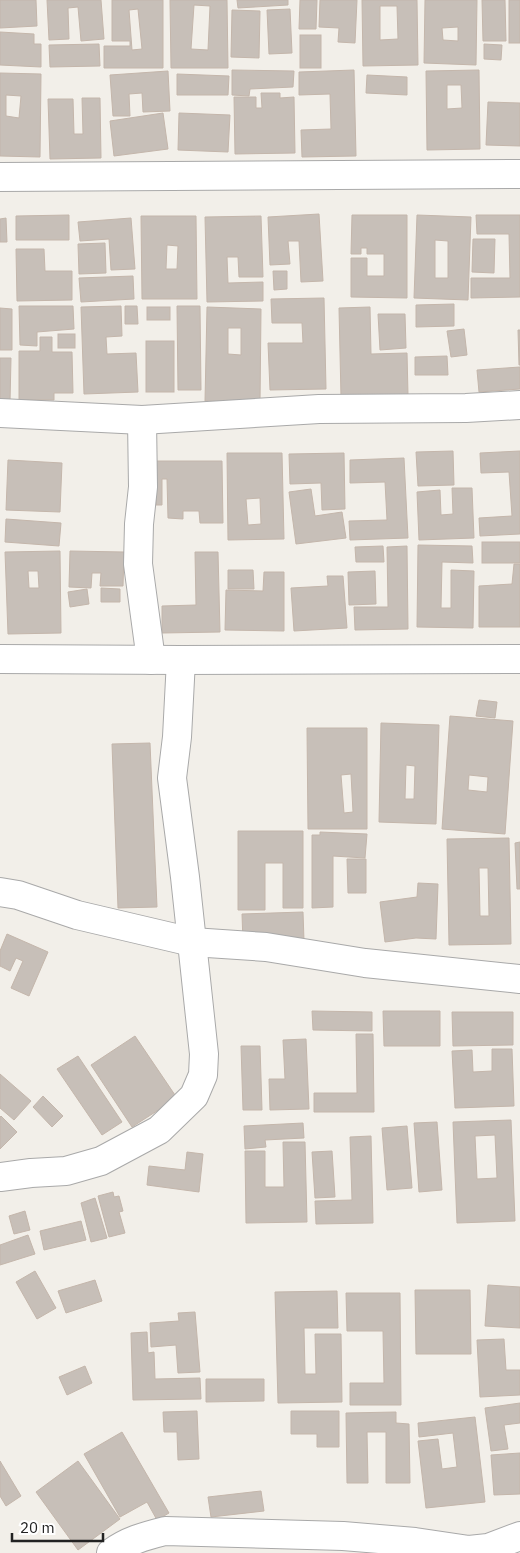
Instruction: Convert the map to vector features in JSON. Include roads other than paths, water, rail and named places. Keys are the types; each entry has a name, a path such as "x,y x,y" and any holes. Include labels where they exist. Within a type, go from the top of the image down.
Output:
{"street":[{"path":"0,176 520,174"},
{"path":"0,413 142,420 319,409 466,408 520,405"},
{"path":"142,420 143,487 139,524 138,564 151,660"},
{"path":"0,658 151,660 520,659"},
{"path":"0,1177 66,1171 101,1161 159,1130 194,1096 203,1075 204,1054 172,778 177,737 181,660"},
{"path":"0,892 18,894 77,915 192,942 266,947 365,963 520,979"},
{"path":"110,1553 121,1545 145,1536 165,1532 343,1536 415,1542 469,1550 488,1548 520,1536"}]}
